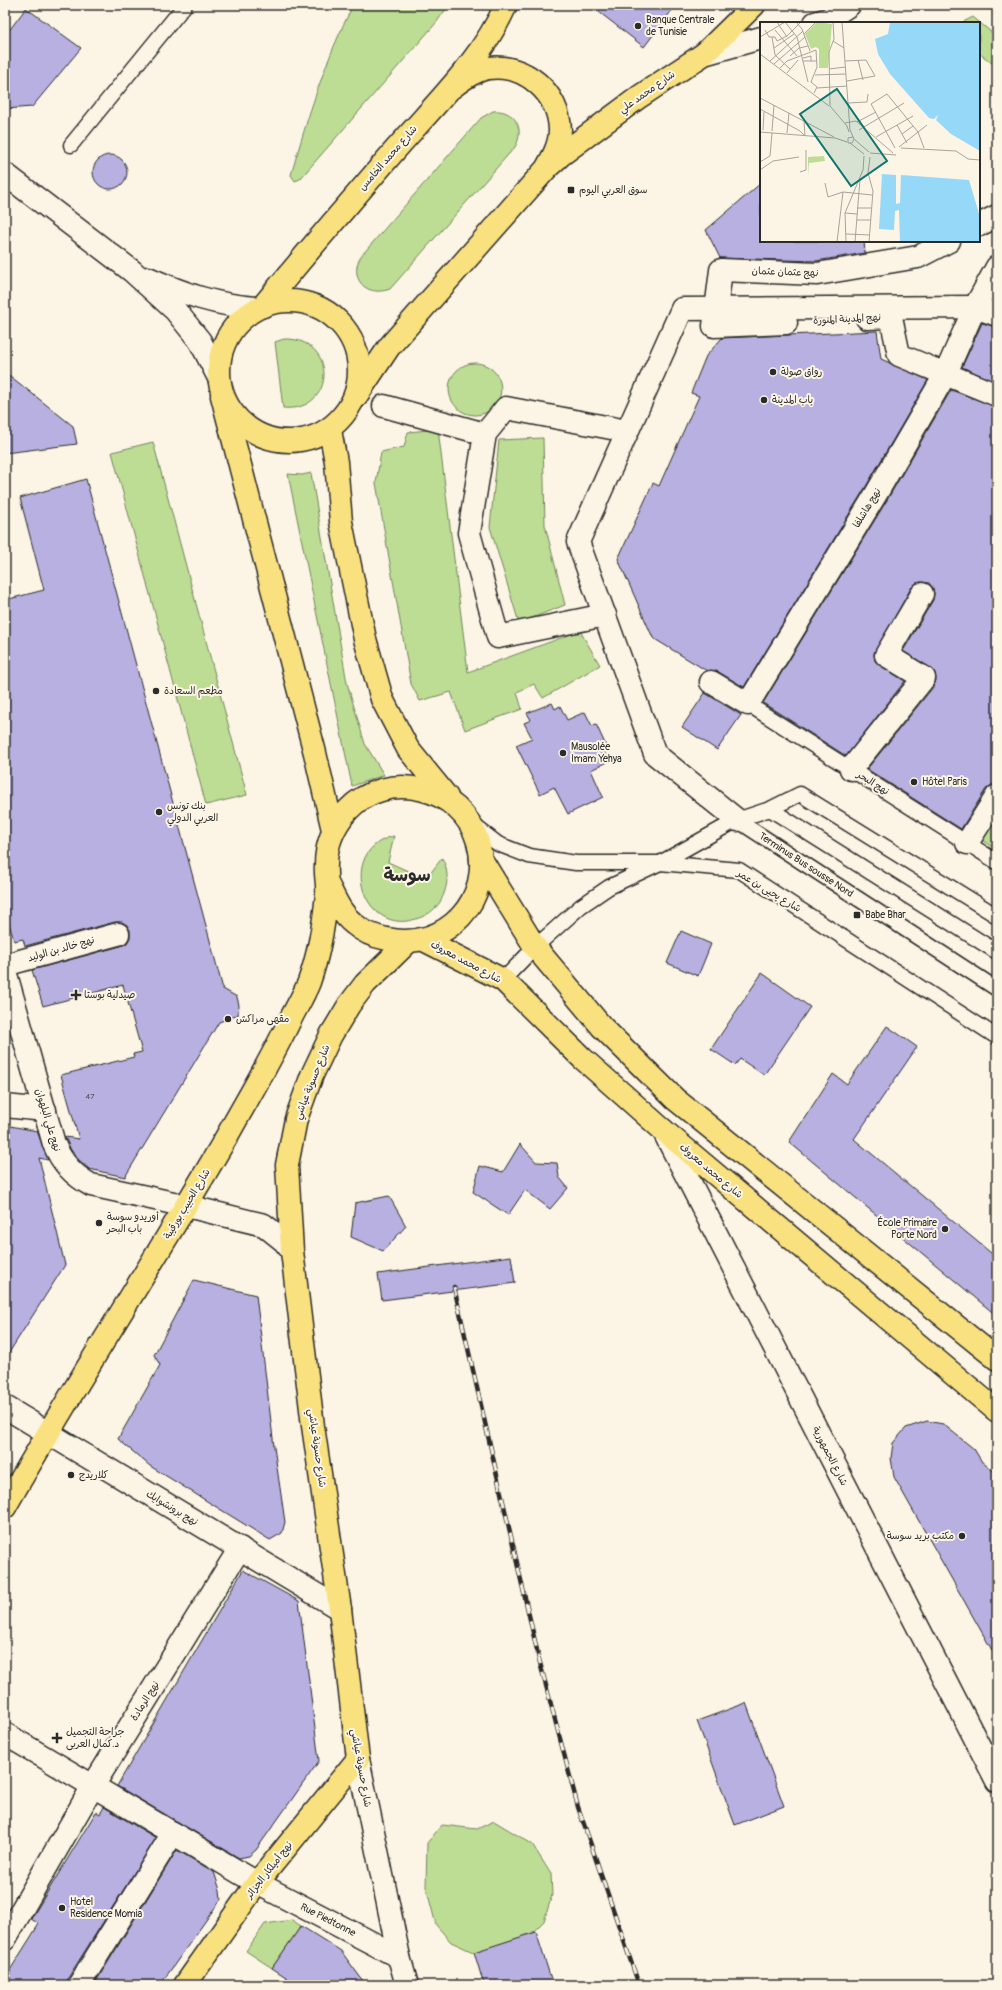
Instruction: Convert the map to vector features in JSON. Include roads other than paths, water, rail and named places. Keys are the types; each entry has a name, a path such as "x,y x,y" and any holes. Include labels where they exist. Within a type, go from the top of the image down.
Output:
{"main road":[{"name":"شارع محمد الخامس","path":"259,307 451,88 478,53 498,22 506,5"},
{"path":"704,54 754,5"},
{"name":"شارع محمد علي","path":"546,169 561,155 640,97 704,54"},
{"path":"220,386 230,410 241,423 254,433 273,440 292,442 312,439 330,430 344,416 389,347 546,169 556,151 560,130 556,109 545,90 535,81 529,76 509,69 488,68 468,75 451,88"},
{"path":"332,830 312,738 220,386 219,359 224,343 232,329 243,318 259,307 286,301 309,304 330,314 347,331 357,352 360,375 355,398"},
{"path":"330,430 336,462 341,522 365,639 382,699 408,749 452,804 468,821 477,839 481,859 480,881 473,900 460,917 443,933 416,940 399,942 376,937 355,925 338,907 328,885 325,867 327,848 332,830 348,809 365,796 387,788 410,786 432,792 452,804"},
{"path":"481,859 536,947 602,1027 675,1099 997,1359"},
{"name":"شارع الحبيب بورقيبة","path":"5,1507 47,1434 187,1206 275,1051 307,986 321,937 328,885"},
{"name":"شارع محمد معروف","path":"416,940 502,980 582,1058 663,1130 997,1411"},
{"name":"شارع حسونة عياشي","path":"358,1759 340,1609 313,1426 292,1251 287,1165 296,1120 312,1075 331,1035 349,1005 365,984 416,940"},
{"name":"نهج أميلكار الجزائر","path":"185,1985 257,1883 358,1759"}],"street":[{"path":"818,22 828,19 849,5"},
{"name":"شارع محمد علي","path":"704,54 760,38"},
{"path":"5,174 132,271 188,325 200,341 220,386"},
{"path":"980,224 997,216"},
{"name":"نهج عثمان عثمان","path":"715,318 721,270 817,274 918,257 947,242"},
{"name":"نهج هاشلفا","path":"748,704 876,494 945,375 975,307 997,267"},
{"path":"132,271 187,295 215,304 259,307"},
{"path":"736,820 655,754 578,542 682,309 715,318 975,307 997,315"},
{"name":"نهج المدينة المنورة","path":"715,318 891,317 899,355 945,375"},
{"path":"945,375 997,395"},
{"path":"384,406 485,434"},
{"path":"605,615 498,637 469,533 485,434 506,408 627,431"},
{"path":"850,769 924,678 886,655 922,594"},
{"path":"711,682 748,704"},
{"path":"967,843 997,796"},
{"name":"نهج خالد بن الوليد","path":"5,965 118,934"},
{"name":"نهج علي البلهوان","path":"5,971 44,1110 59,1156 77,1177 91,1185 264,1225 284,1241 292,1251"},
{"path":"5,1106 44,1110"},
{"name":"شارع الجمهورية","path":"663,1130 997,1781"},
{"name":"نهج برونشوايك","path":"5,1407 47,1434 340,1609"},
{"name":"نهج الرمادة","path":"5,1939 93,1786 240,1548"},
{"name":"Rue Piedtonne","path":"5,1734 257,1883 399,1957"},
{"name":"شارع حسونة عياشي","path":"358,1759 399,1957 407,1985"},
{"path":"79,1985 173,1833"}],"lane":[{"path":"71,145 185,5"},
{"name":"نهج البحر","path":"748,704 997,862"},
{"path":"502,980 580,906 609,887 660,863 736,820 770,809 800,794 997,916"},
{"path":"770,809 997,952"},
{"name":"Terminus Bus sousse Nord","path":"736,820 997,989"},
{"name":"شارع يحيى بن عمر","path":"468,821 498,844 529,856 576,864 660,863 739,870 997,1037"}],"railway":[{"path":"454,1287 539,1659 578,1807 639,1985"}],"place":[{"name":"Banque Centrale de Tunisie","path":"638,26"},
{"name":"سوق العربي اليوم","path":"571,190"},
{"name":"رواق صولة","path":"773,372"},
{"name":"باب المدينة","path":"764,400"},
{"name":"مطعم السعادة","path":"156,691"},
{"name":"Mausolée Imam Yehya","path":"563,753"},
{"name":"Hôtel Paris","path":"914,782"},
{"name":"بنك تونس العربي الدولي","path":"159,812"},
{"name":"Babe Bhar","path":"857,915"},
{"name":"صيدلية بوستا","path":"76,995"},
{"name":"مقهى مراكش","path":"228,1019"},
{"name":"أوريدو سوسة باب البحر","path":"99,1223"},
{"name":"École Primaire Porte Nord","path":"945,1229"},
{"name":"كلاريدج","path":"71,1475"},
{"name":"مكتب بريد سوسة","path":"962,1536"},
{"name":"جراحة التجميل د.كمال العربى","path":"57,1738"},
{"name":"Hotel Residence Momia","path":"62,1908"}],"district":[{"name":"سوسة","path":"407,875"}]}
